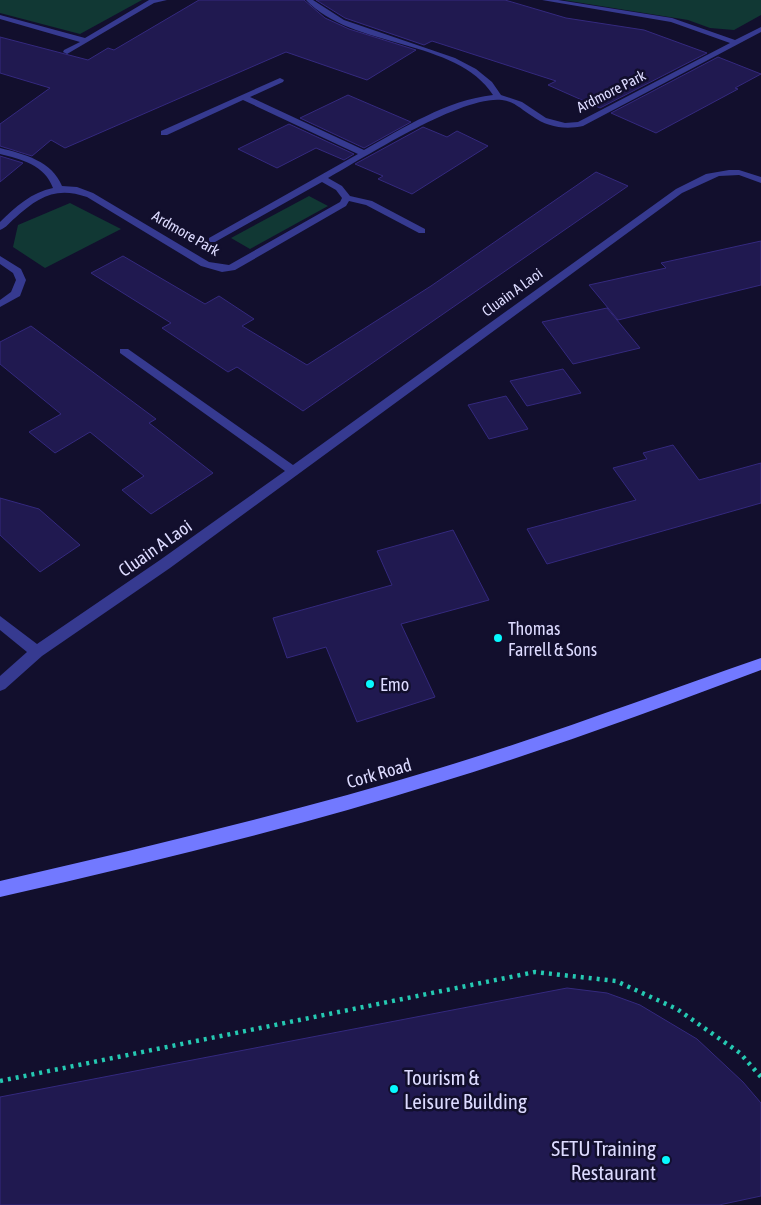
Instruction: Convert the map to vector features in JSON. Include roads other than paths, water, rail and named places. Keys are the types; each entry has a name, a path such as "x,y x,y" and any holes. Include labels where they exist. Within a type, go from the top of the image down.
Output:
{"main road":[{"name":"Cork Road","path":"0,889 227,835 394,790 610,719 761,664"}],"street":[{"path":"67,52 147,6 152,0 164,0"},
{"name":"Ardmore Park","path":"309,0 340,21 417,46 464,67 491,85 498,97"},
{"path":"545,0 672,20 735,42"},
{"path":"0,17 86,41"},
{"name":"Ardmore Park","path":"212,240 365,154 448,110 477,100 498,97 510,99 548,122 568,126 580,124 761,28"},
{"path":"164,133 280,80"},
{"path":"244,97 365,154"},
{"path":"0,151 28,159 48,171 54,176 58,188"},
{"name":"Cluain A Laoi","path":"0,685 36,652 165,564 292,470 679,192 702,178 724,172 740,172 761,180"},
{"path":"322,178 338,188 347,198 369,203 422,231"},
{"name":"Ardmore Park","path":"0,227 39,194 58,188 74,188 84,192 206,264 222,269 231,268 243,263 334,211 344,204 347,198"},
{"path":"0,259 17,271 21,280 16,294 0,304"},
{"path":"124,351 292,470"},
{"path":"0,622 36,652"}],"place":[{"name":"Thomas Farrell & Sons","path":"498,638"},
{"name":"Emo","path":"370,684"},
{"name":"Tourism & Leisure Building","path":"394,1089"},
{"name":"SETU Training Restaurant","path":"666,1160"}]}
